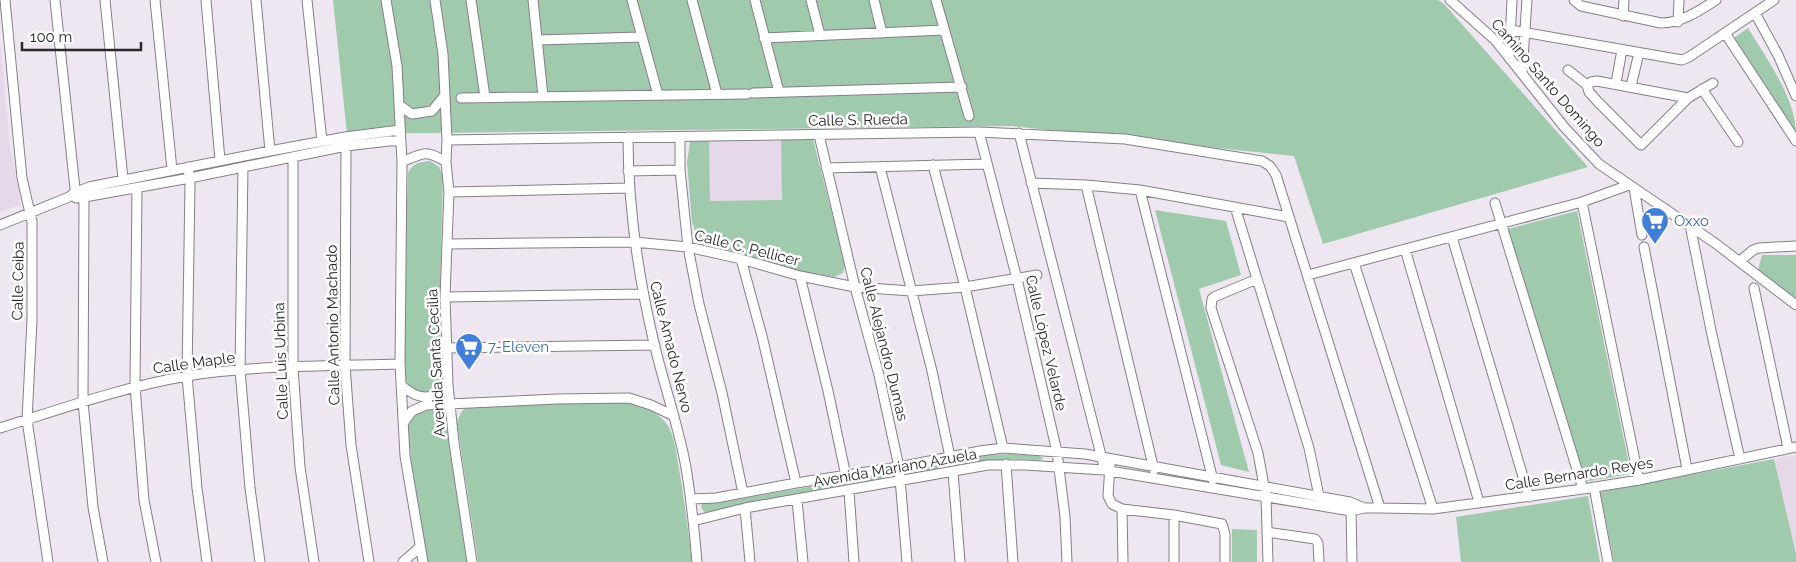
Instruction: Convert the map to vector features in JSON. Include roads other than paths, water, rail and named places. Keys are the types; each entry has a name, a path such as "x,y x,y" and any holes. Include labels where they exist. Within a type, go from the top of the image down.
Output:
{"street":[{"name":"Calle Ceiba","path":"4,0 22,178 32,226 32,320 27,420 48,562"},
{"path":"55,0 76,196 83,402 93,507 103,562"},
{"path":"105,0 122,179"},
{"path":"155,0 172,170"},
{"path":"206,0 220,160"},
{"path":"256,0 270,151"},
{"path":"307,0 322,141"},
{"path":"386,0 398,66 402,162 400,364 405,456 423,562"},
{"name":"Avenida Santa Cecilia","path":"435,0 443,54 447,140 446,162 449,192 444,297 448,385 454,443 472,562"},
{"path":"471,0 485,97"},
{"path":"533,0 543,96"},
{"path":"632,0 658,94"},
{"path":"692,0 717,94"},
{"path":"755,0 779,92"},
{"path":"811,0 820,35"},
{"path":"874,0 882,33"},
{"path":"936,0 969,116"},
{"name":"Camino Santo Domingo","path":"1450,0 1484,29 1553,113 1599,164 1690,225 1796,305"},
{"path":"1509,58 1512,0"},
{"path":"1522,73 1527,0"},
{"path":"1574,0 1581,6 1661,23 1678,22 1716,0"},
{"path":"1623,16 1624,0"},
{"path":"1678,22 1679,0"},
{"path":"1510,30 1682,60 1774,0"},
{"path":"1754,13 1775,48 1796,96"},
{"path":"764,38 944,30"},
{"path":"1725,33 1796,141"},
{"path":"538,40 642,37"},
{"path":"1616,83 1622,50"},
{"path":"1631,86 1639,54"},
{"path":"1568,70 1587,85 1588,92 1639,148 1688,98 1713,83"},
{"path":"1587,85 1593,81 1616,83 1688,98"},
{"path":"461,98 717,94 962,87"},
{"path":"1702,89 1738,142"},
{"path":"399,105 412,114 432,111 445,95"},
{"path":"0,225 76,196 137,188 190,178 293,157 346,142 400,130"},
{"name":"Calle S. Rueda","path":"447,140 979,132 1125,140 1258,160 1266,163 1276,175 1289,217"},
{"name":"Calle López Velarde","path":"979,132 1017,279 1057,452 1067,562"},
{"path":"1019,134 1106,459 1109,500 1112,504 1122,509 1174,515 1222,524 1225,534 1225,562"},
{"name":"Calle Alejandro Dumas","path":"819,135 855,287 879,374 899,467 907,562"},
{"path":"680,137 680,170 688,247 699,304 722,393 743,493"},
{"name":"Calle Amado Nervo","path":"628,138 628,171 634,242 654,345 684,456 691,499 697,562"},
{"path":"76,196 89,187 122,179 322,141 400,141"},
{"name":"Calle Antonio Machado","path":"346,142 345,366 353,455 369,562"},
{"path":"402,162 419,155 432,153 446,162"},
{"name":"Calle Luis Urbina","path":"293,157 292,368 300,466 314,562"},
{"path":"826,168 987,164"},
{"path":"933,165 966,287 1003,448"},
{"path":"188,167 190,178 187,376 197,488 207,562"},
{"path":"243,167 240,370 250,488 260,562"},
{"path":"880,167 932,372 950,457"},
{"path":"628,171 680,170"},
{"path":"1031,183 1086,185 1140,190 1289,217 1380,508"},
{"path":"1086,185 1155,467 1154,478"},
{"path":"1308,275 1582,202 1631,187 1642,231 1666,209"},
{"path":"137,188 135,386 144,500 156,562"},
{"path":"449,192 629,188"},
{"path":"1140,190 1215,488"},
{"path":"1582,202 1639,480"},
{"path":"1495,203 1583,489"},
{"path":"1235,207 1309,448 1320,501"},
{"path":"1690,225 1740,459"},
{"path":"1452,236 1530,497"},
{"name":"Calle C. Pellicer","path":"448,244 634,242 688,247 741,259 800,276 855,287 911,291 966,287 1037,275"},
{"path":"1740,261 1753,250 1759,248 1796,246"},
{"path":"1644,247 1687,469"},
{"path":"1405,249 1479,502"},
{"path":"741,259 771,374 796,483"},
{"path":"1354,263 1433,509"},
{"path":"800,276 828,391 846,476"},
{"path":"1257,280 1214,297 1211,308 1258,453 1266,497 1268,562"},
{"path":"1754,288 1792,447"},
{"path":"444,297 643,294"},
{"path":"446,348 654,345"},
{"name":"Calle Maple","path":"0,428 135,386 187,376 240,370 400,364"},
{"path":"401,385 412,395 424,398 438,394 448,385"},
{"path":"404,422 412,411 420,406 557,399 629,398 651,405 674,416"},
{"name":"Calle Bernardo Reyes","path":"1106,459 1212,476 1351,507 1433,509 1594,488 1792,447"},
{"name":"Avenida Mariano Azuela","path":"691,499 716,498 1003,448 1079,453 1106,459"},
{"path":"1006,464 1013,562"},
{"name":"Avenida Mariano Azuela","path":"693,521 745,508 988,466 1006,464 1107,470"},
{"name":"Calle Bernardo Reyes","path":"1107,470 1266,497 1320,501"},
{"path":"953,472 960,562"},
{"path":"1594,488 1608,562"},
{"path":"849,491 854,562"},
{"path":"797,500 803,562"},
{"path":"1351,507 1352,562"},
{"path":"745,508 750,562"},
{"path":"1122,509 1123,562"},
{"path":"1174,515 1174,562"},
{"path":"1267,532 1312,538 1318,543 1319,562"},
{"path":"403,562 420,548"}],"place":[{"name":"Oxxo","path":"1655,245"},
{"name":"7-Eleven","path":"469,371"}]}
